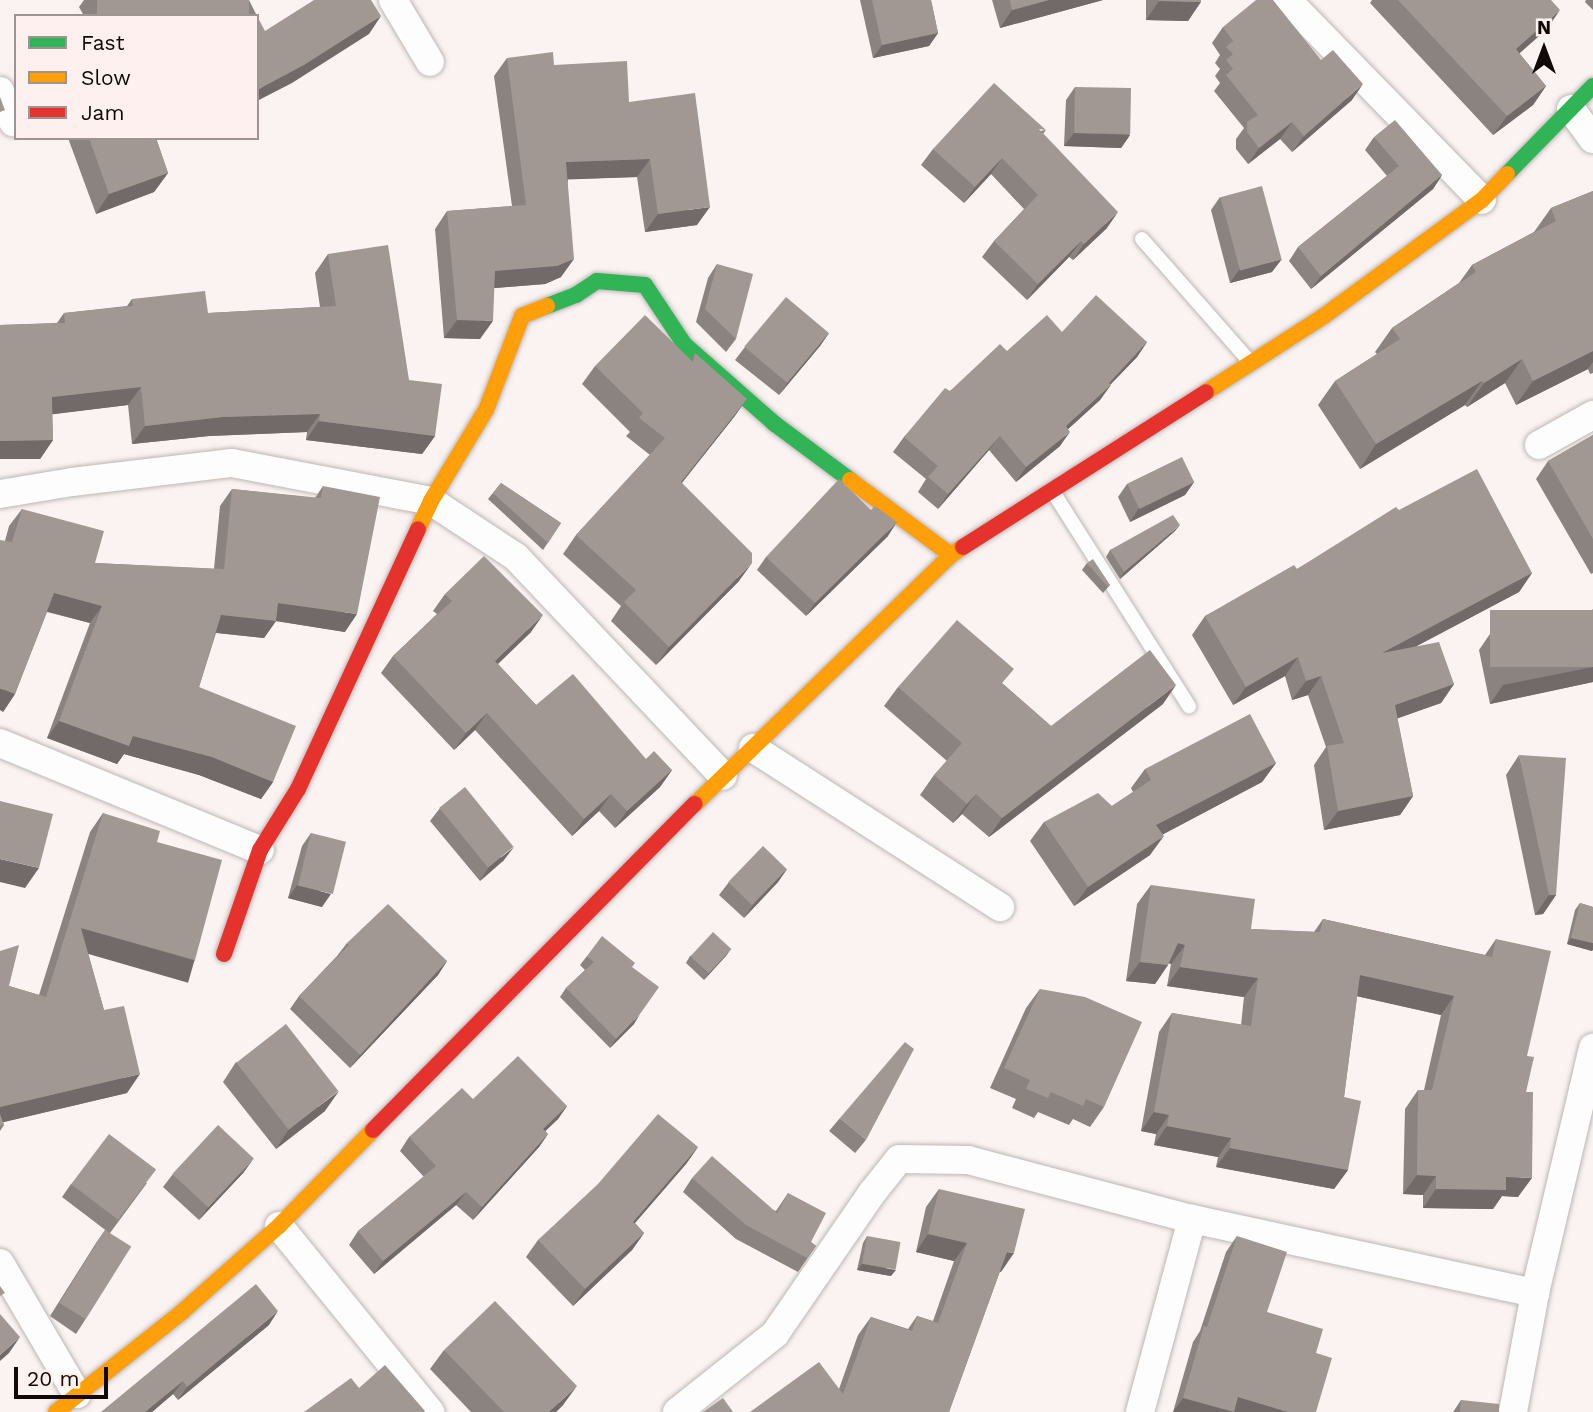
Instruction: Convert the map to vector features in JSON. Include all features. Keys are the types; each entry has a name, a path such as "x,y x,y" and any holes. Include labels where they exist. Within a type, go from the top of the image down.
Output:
{"street":[{"path":"393,0 430,62"},
{"path":"1287,0 1482,200"},
{"path":"56,1412 182,1312 279,1226 723,776 951,555 1324,316 1482,200 1593,86"},
{"path":"0,91 13,122"},
{"path":"1571,109 1593,139"},
{"path":"224,954 260,850 298,789 431,501 486,410 522,316 576,295 597,281 645,285 684,344 775,424 951,555"},
{"path":"1539,445 1593,415"},
{"path":"0,494 72,482 232,463 431,501 516,557 723,776"},
{"path":"0,743 260,850"},
{"path":"753,748 1000,907"},
{"path":"1513,1412 1535,1293 1593,1048"},
{"path":"677,1412 775,1334 872,1193 900,1159 968,1160 1192,1219 1535,1293"},
{"path":"1140,1412 1192,1219"},
{"path":"279,1226 430,1412"},
{"path":"0,1263 77,1394"}],"lane":[{"path":"1142,239 1251,363"},
{"path":"1052,491 1189,706"}],"building":[{"path":"97,0 249,0 249,14 97,14"},
{"path":"314,0 371,0 381,16 304,65 259,89 259,20 265,31"},
{"path":"872,0 931,0 938,33 882,45"},
{"path":"1010,0 1049,0 1012,10"},
{"path":"1201,0 1201,2 1159,1"},
{"path":"1256,0 1273,0 1321,60 1333,50 1363,84 1304,136 1292,122 1259,148 1247,132 1247,122 1258,115 1226,75 1233,69 1226,60 1233,54 1226,47 1233,41 1223,27"},
{"path":"1398,0 1551,0 1560,10 1516,49 1546,86 1507,116"},
{"path":"553,52 554,65 627,61 629,102 695,93 710,207 658,214 650,159 566,162 574,259 557,266 495,271 493,321 457,320 447,211 526,205 507,58"},
{"path":"994,83 1046,130 1039,129 1118,212 1084,244 1081,241 1038,284 994,241 1038,195 1002,158 975,187 933,149"},
{"path":"1075,87 1131,88 1130,134 1074,133"},
{"path":"0,97 5,110 0,112"},
{"path":"1395,120 1442,175 1321,276 1298,247 1399,166 1374,137"},
{"path":"90,140 157,140 168,173 109,194"},
{"path":"1262,186 1282,259 1240,271 1220,197"},
{"path":"1593,191 1593,351 1533,381 1522,359 1376,444 1335,381 1400,339 1392,328 1476,272 1472,265 1556,221 1551,208"},
{"path":"388,245 409,380 442,384 435,436 319,421 320,414 222,417 145,426 141,387 52,397 53,440 0,441 0,325 65,323 64,313 133,306 132,299 205,291 208,313 336,306 328,254"},
{"path":"717,264 753,274 736,339 705,309"},
{"path":"1096,295 1147,342 1109,383 1111,385 1066,426 1070,432 1026,467 1000,436 948,494 928,477 938,466 904,437 945,388 950,391 1000,344 1007,351 1047,315 1062,332"},
{"path":"786,297 829,333 787,383 744,347"},
{"path":"645,315 693,362 695,353 747,399 681,482 752,553 752,563 669,647 624,602 636,590 576,535 665,438 639,418 643,413 595,366"},
{"path":"1593,435 1593,539 1548,461"},
{"path":"1182,457 1194,482 1139,509 1127,484"},
{"path":"1477,469 1532,573 1382,653 1439,642 1454,684 1395,705 1413,796 1338,811 1327,746 1344,743 1321,676 1306,681 1298,657 1246,687 1205,616 1294,565 1297,569 1396,507 1399,510"},
{"path":"839,479 871,510 875,506 897,522 815,603 766,557"},
{"path":"501,483 561,523 548,543 493,493"},
{"path":"323,486 380,497 357,614 278,603 276,621 221,615 199,687 296,726 273,782 212,757 133,736 129,746 59,721 102,606 54,593 15,694 0,688 0,540 12,542 22,509 104,531 95,563 224,569 232,489 321,498"},
{"path":"1173,515 1180,525 1124,572 1110,550"},
{"path":"484,556 543,615 495,661 536,705 573,674 646,759 654,751 672,770 627,811 611,794 584,819 487,713 466,733 393,656 452,601 445,594"},
{"path":"1093,559 1110,585 1108,587 1087,563"},
{"path":"1490,610 1593,610 1593,667 1490,667"},
{"path":"957,620 1014,669 1002,683 1051,726 1150,650 1176,685 1002,818 976,794 967,804 934,775 962,743 898,687"},
{"path":"1250,714 1276,763 1156,825 1164,836 1088,887 1044,822 1098,793 1112,806 1151,780 1145,769"},
{"path":"1519,755 1566,758 1556,895 1549,895"},
{"path":"465,787 513,847 488,868 439,808"},
{"path":"0,801 53,814 39,868 0,859"},
{"path":"103,813 160,831 157,842 222,860 195,960 81,928 104,1010 124,1006 140,1074 0,1107 0,951 19,945 9,986 46,997"},
{"path":"311,833 346,842 333,894 298,885"},
{"path":"763,846 787,869 752,905 728,882"},
{"path":"1151,885 1255,899 1251,929 1320,932 1323,919 1492,957 1496,939 1551,951 1527,1056 1534,1057 1526,1092 1533,1092 1532,1178 1506,1177 1506,1190 1436,1189 1436,1176 1417,1175 1418,1090 1432,1090 1454,996 1360,975 1344,1097 1361,1101 1348,1170 1230,1148 1231,1138 1167,1126 1169,1115 1154,1112 1172,1013 1251,1026 1258,978 1180,967 1185,945 1178,943 1168,965 1140,962"},
{"path":"1580,903 1593,907 1593,943 1571,938"},
{"path":"388,904 447,961 360,1055 299,996 349,945 347,943"},
{"path":"713,932 731,949 709,973 690,956"},
{"path":"602,936 635,963 632,967 659,987 640,1014 616,1039 566,988 594,962 587,956"},
{"path":"1040,989 1085,997 1142,1022 1104,1107 1086,1099 1083,1106 1051,1092 1048,1098 1026,1089 1030,1080 1004,1068"},
{"path":"286,1024 338,1091 289,1130 236,1063"},
{"path":"905,1042 914,1049 866,1140 840,1118"},
{"path":"518,1056 567,1106 543,1129 548,1134 482,1207 466,1192 383,1261 358,1231 436,1166 409,1137 462,1088 473,1099"},
{"path":"658,1114 698,1147 633,1222 644,1233 585,1289 538,1240 598,1184"},
{"path":"218,1125 254,1158 208,1207 172,1174"},
{"path":"109,1134 156,1170 118,1220 71,1184"},
{"path":"712,1156 777,1213 788,1193 826,1213 811,1242 816,1246 807,1258 746,1225 692,1178"},
{"path":"939,1189 1025,1209 1014,1253 1007,1252 949,1412 750,1412 819,1362 843,1394 871,1317 912,1331 917,1316 938,1323 967,1243 928,1234"},
{"path":"105,1230 131,1246 86,1319 59,1303"},
{"path":"867,1236 900,1242 896,1269 862,1264"},
{"path":"1237,1236 1287,1252 1267,1312 1323,1329 1316,1353 1332,1358 1316,1412 1288,1412 1238,1397 1234,1412 1183,1398 1204,1326 1207,1327"},
{"path":"256,1284 278,1311 187,1387 183,1381 145,1412 101,1412"},
{"path":"495,1301 577,1386 549,1412 504,1412 444,1350"},
{"path":"0,1314 20,1337 0,1355"},
{"path":"385,1365 424,1412 304,1412 351,1378 359,1388"},
{"path":"723,1398 733,1412 703,1412"},
{"path":"1461,1400 1499,1404 1499,1412 1460,1412"}],"traffic: fast":[{"path":"1507,174 1593,86"},
{"path":"547,306 576,295 597,281 645,285 684,344 775,424 850,480"}],"traffic: slow":[{"path":"1206,392 1324,316 1482,200 1507,174"},
{"path":"418,529 431,501 486,410 522,316 547,306"},
{"path":"850,480 951,555"},
{"path":"695,804 951,555 963,547"},
{"path":"56,1412 182,1312 279,1226 373,1130"}],"traffic: jam":[{"path":"963,547 1206,392"},
{"path":"224,954 260,850 298,789 418,529"},
{"path":"373,1130 695,804"}]}
